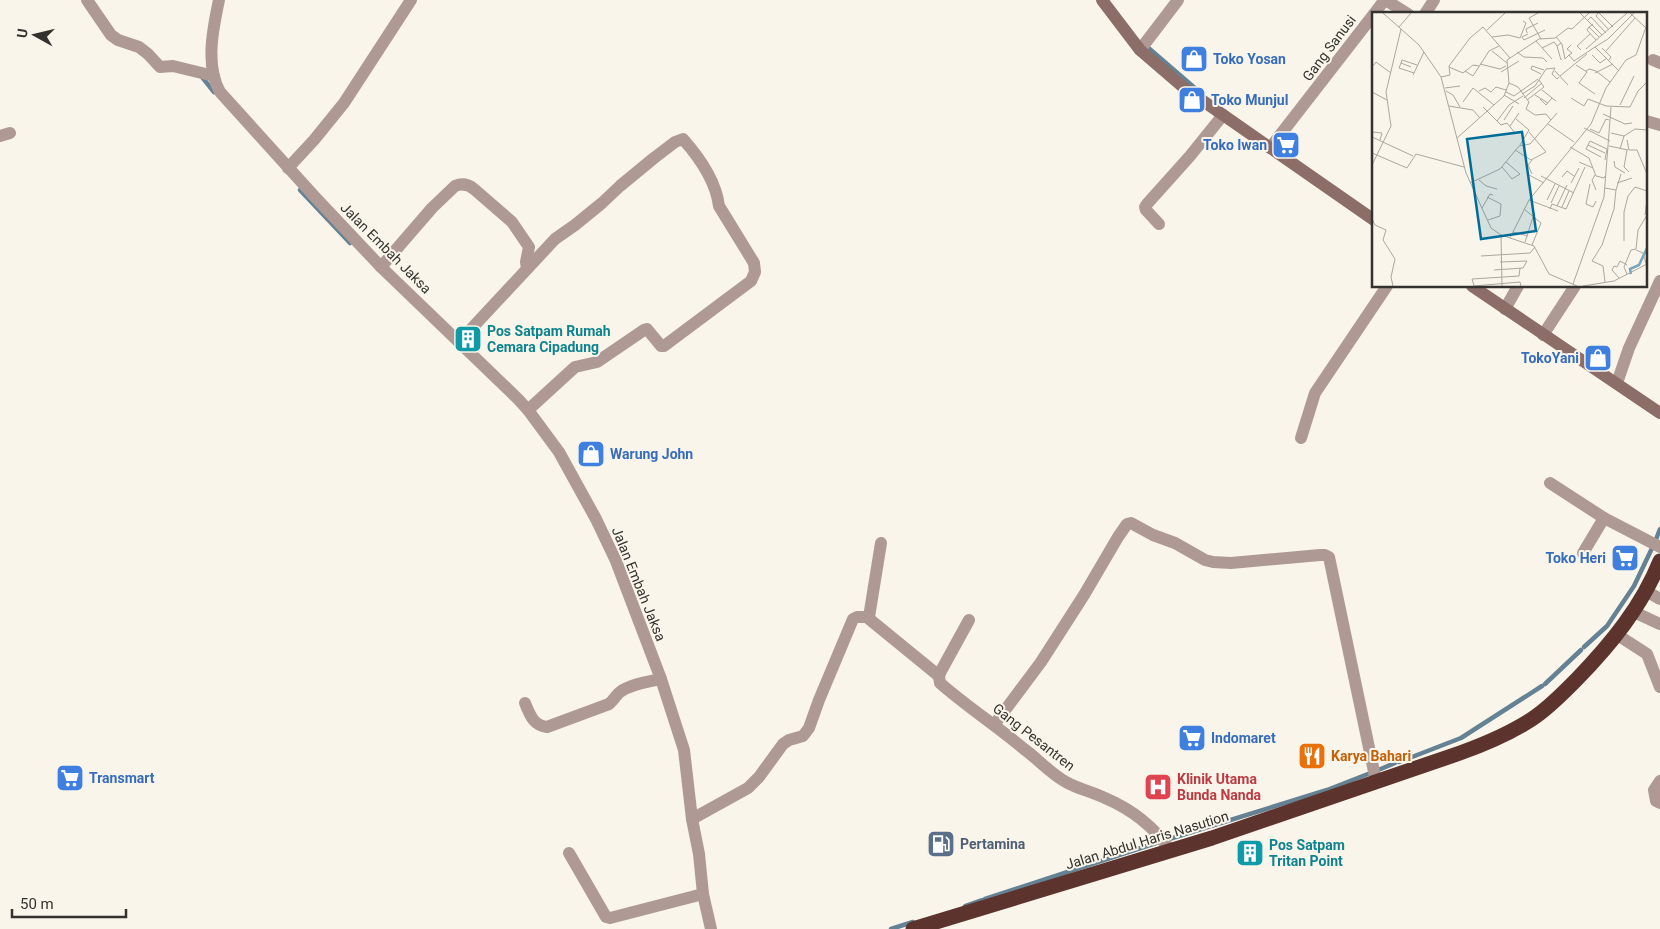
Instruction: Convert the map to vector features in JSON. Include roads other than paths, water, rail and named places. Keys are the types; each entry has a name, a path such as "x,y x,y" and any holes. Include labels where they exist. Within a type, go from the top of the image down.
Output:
{"highway":[{"name":"Jalan Abdul Haris Nasution","path":"913,929 1212,838 1488,743 1527,722 1557,699 1595,660 1634,612 1660,561"}],"street":[{"path":"87,0 111,35 118,40 139,47 160,67 173,66 214,76"},
{"name":"Jalan Embah Jaksa","path":"219,0 212,46 214,76 220,92 380,267 528,410 559,452 600,527 616,561 661,679 684,750 703,894 711,929"},
{"path":"288,168 344,103 411,0"},
{"path":"1102,0 1183,87 1372,219"},
{"path":"1143,46 1178,0"},
{"path":"1425,12 1434,0"},
{"path":"1376,11 1387,1 1405,12"},
{"name":"Gang Sanusi","path":"1270,148 1372,16"},
{"path":"1159,224 1145,207 1223,115"},
{"path":"459,342 555,238 582,220 654,158 675,142 683,139 705,170 718,196 719,206 754,263 755,272 751,281 664,346 661,346 647,330 644,330 597,362 575,367 528,410"},
{"path":"380,267 432,208 459,184 470,186 512,222 529,247 526,262 527,269"},
{"path":"1617,383 1630,348 1660,281"},
{"path":"1301,438 1315,393 1386,288"},
{"path":"1475,288 1660,412"},
{"path":"1505,309 1517,288"},
{"path":"1543,334 1574,288"},
{"path":"1550,483 1604,518 1660,547"},
{"path":"1583,553 1604,518"},
{"path":"994,725 1041,662 1118,537 1128,524 1131,523 1153,535 1175,543 1205,560 1213,562 1231,563 1320,555 1329,557 1376,781"},
{"path":"692,819 748,788 759,778 783,744 803,736 809,728 853,619 857,617 868,618 880,543"},
{"path":"1646,591 1660,599"},
{"path":"1634,612 1660,624"},
{"name":"Gang Pesantren","path":"868,618 938,676 938,680 945,687 1066,782 1107,798 1148,825 1162,838 1170,850"},
{"path":"938,676 969,620"},
{"path":"1616,634 1647,654 1660,687"},
{"path":"525,704 535,723 547,727 609,704 620,692 661,679"},
{"path":"1660,781 1654,790 1656,801 1660,803"},
{"path":"569,853 606,917 610,918 703,894"}],"waterway":[{"path":"1145,45 1196,89"},
{"path":"202,77 214,92"},
{"path":"300,190 350,243"},
{"path":"1655,542 1660,529"},
{"path":"1584,647 1607,626 1634,586 1654,544"},
{"path":"1545,684 1581,650"},
{"path":"1399,762 1461,738 1542,686"},
{"path":"1376,771 1395,763"},
{"path":"1166,840 1327,790 1373,772"},
{"path":"985,899 1159,842"},
{"path":"965,906 982,900"},
{"path":"891,929 913,922"}],"place":[{"name":"Toko Yosan","path":"1194,59"},
{"name":"Toko Munjul","path":"1192,100"},
{"name":"Toko Iwan","path":"1286,145"},
{"name":"Pos Satpam Rumah Cemara Cipadung","path":"468,339"},
{"name":"TokoYani","path":"1598,358"},
{"name":"Warung John","path":"591,454"},
{"name":"Toko Heri","path":"1625,558"},
{"name":"Indomaret","path":"1192,738"},
{"name":"Karya Bahari","path":"1312,756"},
{"name":"Transmart","path":"70,778"},
{"name":"Klinik Utama Bunda Nanda","path":"1158,787"},
{"name":"Pertamina","path":"941,844"},
{"name":"Pos Satpam Tritan Point","path":"1250,853"}]}
